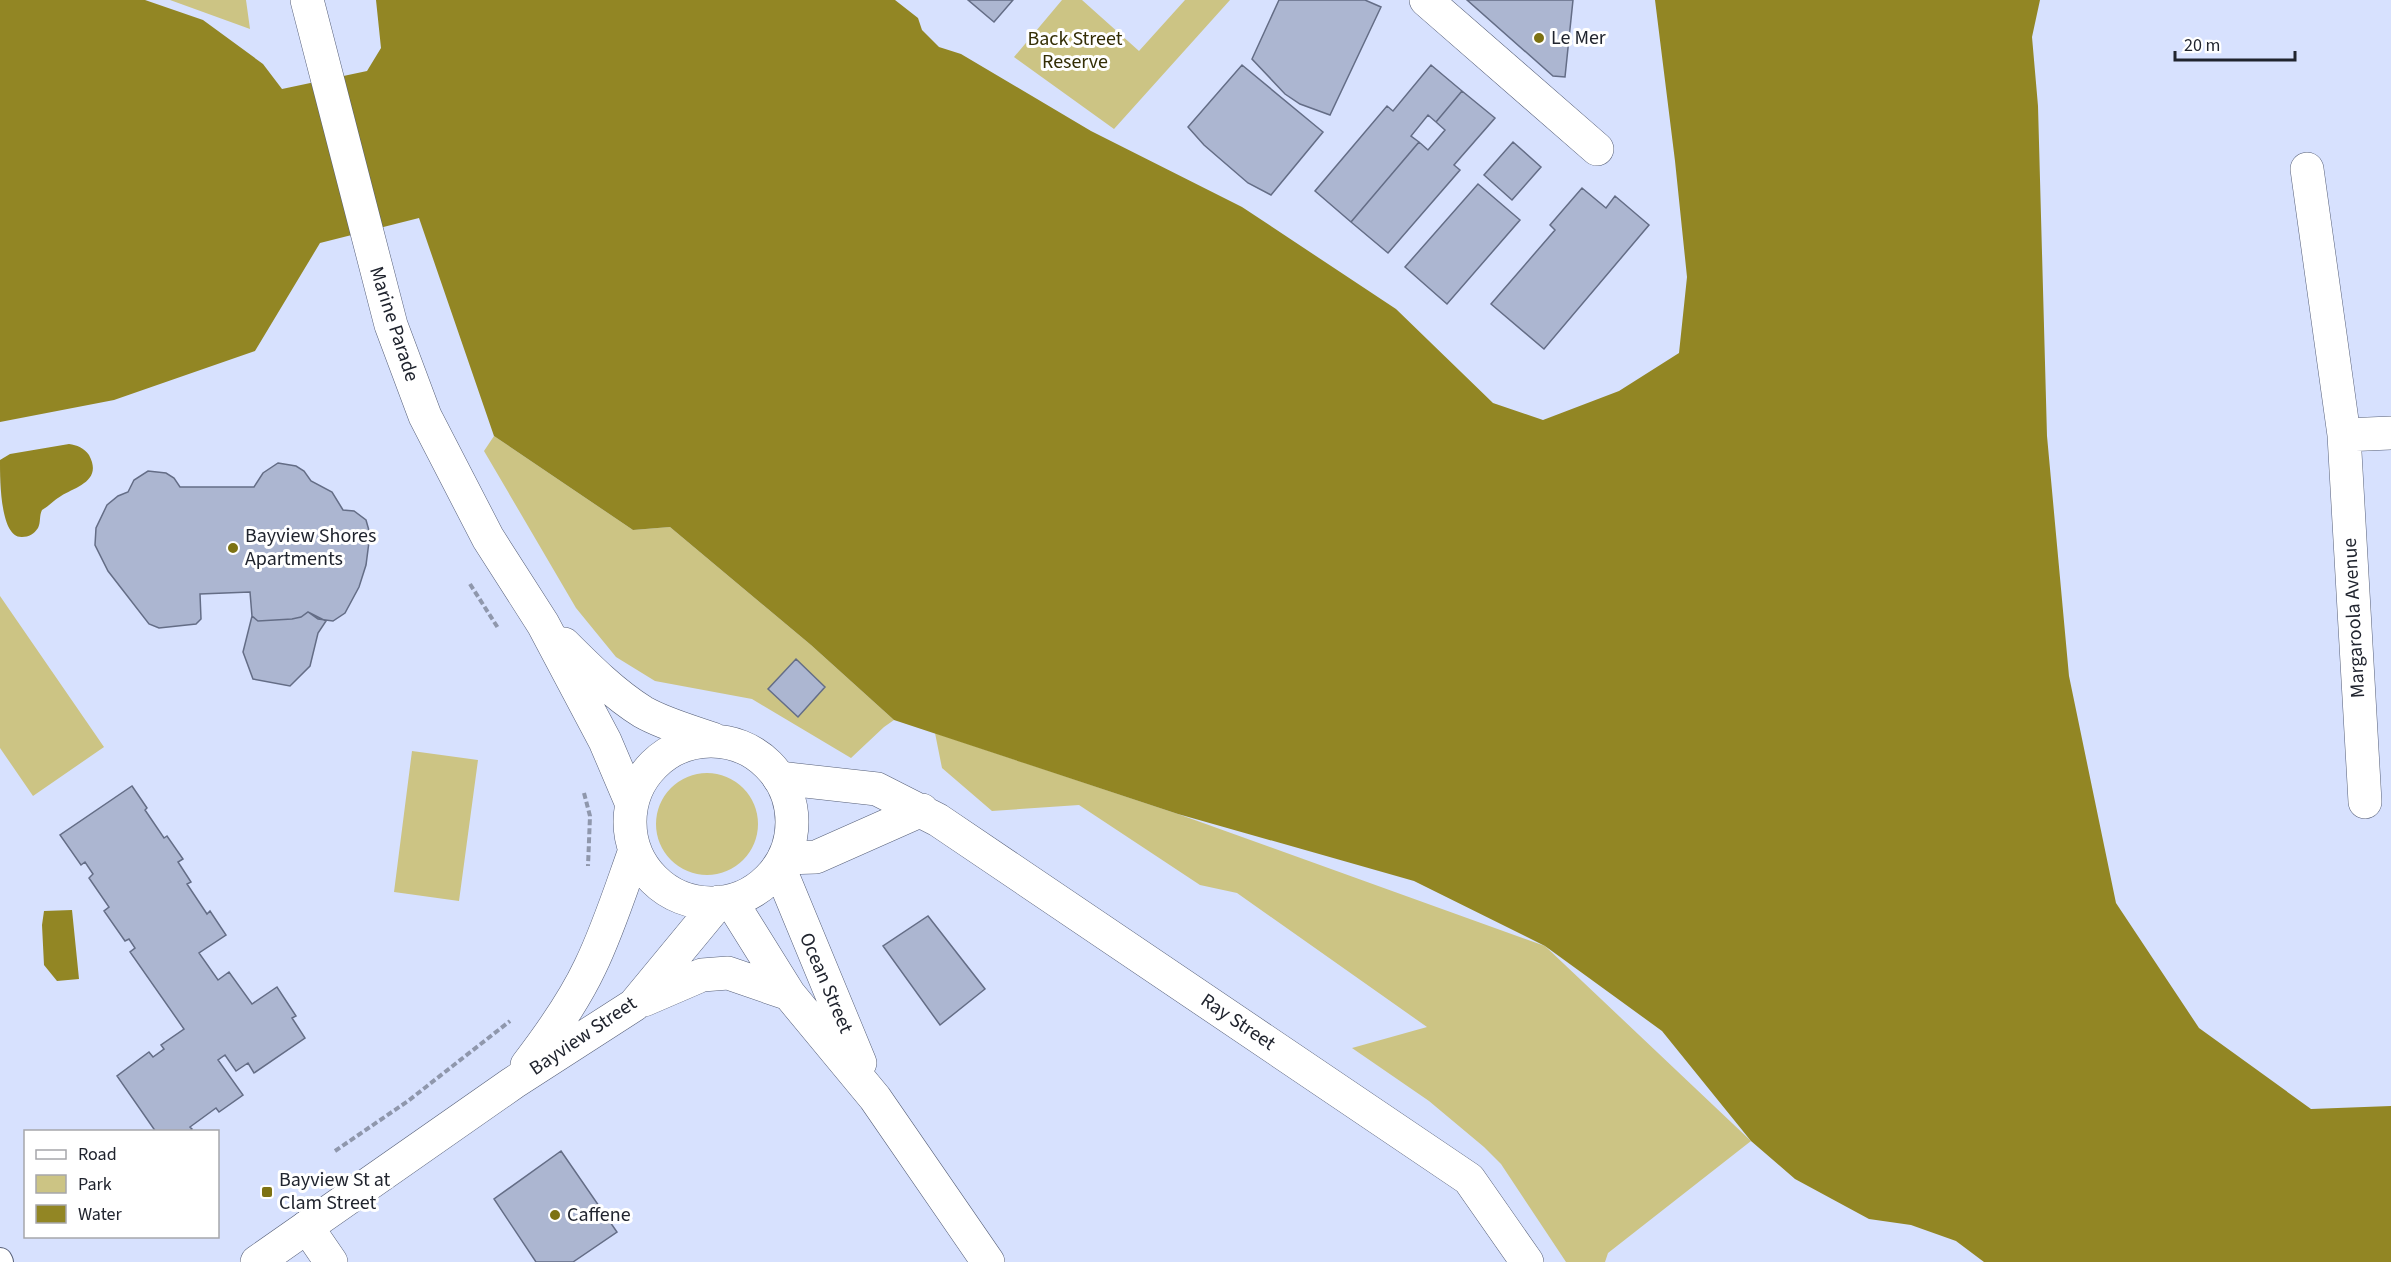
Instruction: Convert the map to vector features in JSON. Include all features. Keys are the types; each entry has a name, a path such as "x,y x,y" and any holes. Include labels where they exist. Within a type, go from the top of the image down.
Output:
{"street":[{"name":"Marine Parade","path":"307,0 321,62 391,325 425,416 488,538 543,624 605,741 631,802"},
{"path":"1426,0 1598,149"},
{"name":"Margaroola Avenue","path":"2307,170 2344,435 2365,802"},
{"path":"2344,435 2391,433"},
{"name":"Marine Parade","path":"543,624 591,672 643,712 719,741"},
{"path":"719,741 753,752 767,763 779,778 788,797 792,817 790,839 781,862 756,890 725,902 696,901 676,895 658,884 644,868 635,850 630,827 631,802 642,777 660,758 686,744 719,741"},
{"name":"Ray Street","path":"779,778 877,789 922,810 1469,1179 1527,1262"},
{"path":"781,862 816,856 922,810"},
{"name":"Bayview Street","path":"513,1083 554,1029 589,970 605,934 635,850"},
{"name":"Ocean Street","path":"781,862 815,958 875,1098"},
{"name":"Ocean Street","path":"725,902 789,994 875,1098 988,1262"},
{"name":"Bayview Street","path":"257,1262 513,1083 634,1005 725,902"},
{"path":"634,1005 668,988 702,975 720,973 755,980 789,994"},
{"path":"307,1227 331,1262"}],"path":[{"path":"467,578 478,599 505,638"},
{"path":"582,785 590,816 588,875"},
{"path":"335,1151 408,1101 500,1031 517,1015"}],"green space":[{"path":"170,0 246,0 250,29"},
{"name":"Back Street Reserve","path":"1062,0 1082,0 1139,51 1185,0 1230,0 1114,129 1014,57"},
{"path":"494,436 633,530 670,527 811,645 894,720 851,758 752,699 655,681 616,657 576,608 484,451"},
{"path":"0,596 104,747 33,796 0,748"},
{"path":"935,733 1178,814 1545,946 1751,1141 1608,1253 1605,1262 1566,1262 1501,1164 1484,1147 1429,1101 1352,1048 1427,1027 1237,893 1200,885 1079,805 992,811 942,768"},
{"path":"412,751 478,760 459,901 394,892"},
{"path":"707,773 726,777 743,788 754,805 758,824 754,843 743,860 726,871 707,875 688,871 671,860 660,843 656,824 660,805 671,788 688,777"}],"water":[{"path":"0,0 145,0 203,20 263,64 282,89 367,71 381,48 376,0 895,0 918,18 922,30 939,47 961,54 1091,131 1242,207 1396,309 1493,403 1543,420 1619,391 1679,353 1687,277 1655,0 2040,0 2032,37 2038,106 2047,436 2069,676 2116,903 2199,1028 2311,1109 2391,1106 2391,1262 1984,1262 1956,1241 1911,1225 1869,1219 1795,1179 1751,1141 1662,1031 1545,946 1414,881 1178,814 894,720 811,645 670,527 633,530 494,436 419,218 320,243 255,351 114,400 0,422"},
{"path":"69,444 80,447 89,455 93,471 90,477 86,482 42,510 39,526 33,533 25,537 15,535 5,518 0,481 0,460 10,454"},
{"path":"72,910 79,979 57,981 44,965 42,925 44,911"}],"building":[{"path":"968,0 1013,0 994,22"},
{"path":"1279,0 1365,0 1381,7 1330,115 1300,104 1285,94 1252,59"},
{"name":"Le Mer","path":"1467,0 1573,0 1565,77 1553,76"},
{"path":"1242,65 1323,132 1271,195 1248,183 1204,145 1188,127"},
{"path":"1431,65 1462,91 1436,122 1428,115 1411,136 1419,142 1351,222 1315,191 1387,106 1393,111"},
{"path":"1462,91 1495,118 1454,165 1460,170 1388,253 1351,222 1419,142 1428,150 1445,130 1436,122"},
{"path":"1513,142 1541,167 1512,200 1484,175"},
{"path":"1478,184 1520,220 1447,304 1405,267"},
{"path":"1582,188 1606,208 1615,196 1649,225 1544,349 1491,304 1555,230 1550,225"},
{"name":"Bayview Shores Apartments","path":"278,463 296,466 304,471 311,481 332,492 343,510 354,511 366,520 370,534 366,565 359,587 345,613 333,621 318,619 308,612 292,619 258,621 252,616 250,592 200,594 201,619 196,624 159,628 149,624 108,571 95,545 96,528 107,505 118,496 128,492 134,480 148,471 166,473 174,478 180,487 254,487 263,473"},
{"path":"308,612 326,621 318,633 310,666 290,686 253,679 243,652 252,616 258,621 292,619"},
{"path":"796,659 825,687 798,717 768,689"},
{"path":"132,786 164,838 167,836 183,859 178,862 191,882 187,884 207,914 210,911 226,935 199,953 218,980 229,972 252,1004 277,987 296,1016 292,1018 305,1038 254,1073 248,1063 236,1071 225,1055 218,1060 243,1095 219,1112 216,1108 190,1127 191,1130 155,1130 117,1076 149,1052 153,1057 164,1049 161,1045 184,1029 130,952 135,948 129,939 125,941 104,911 109,907 89,878 93,874 85,862 81,865 60,835"},
{"path":"928,916 985,989 940,1025 883,946"},
{"name":"Caffene","path":"561,1151 617,1232 573,1262 536,1262 494,1199"}],"place":[{"name":"Le Mer","path":"1539,38"},
{"name":"Bayview Shores Apartments","path":"233,548"},
{"name":"Bayview St at Clam Street","path":"267,1192"},
{"name":"Caffene","path":"555,1215"}]}
